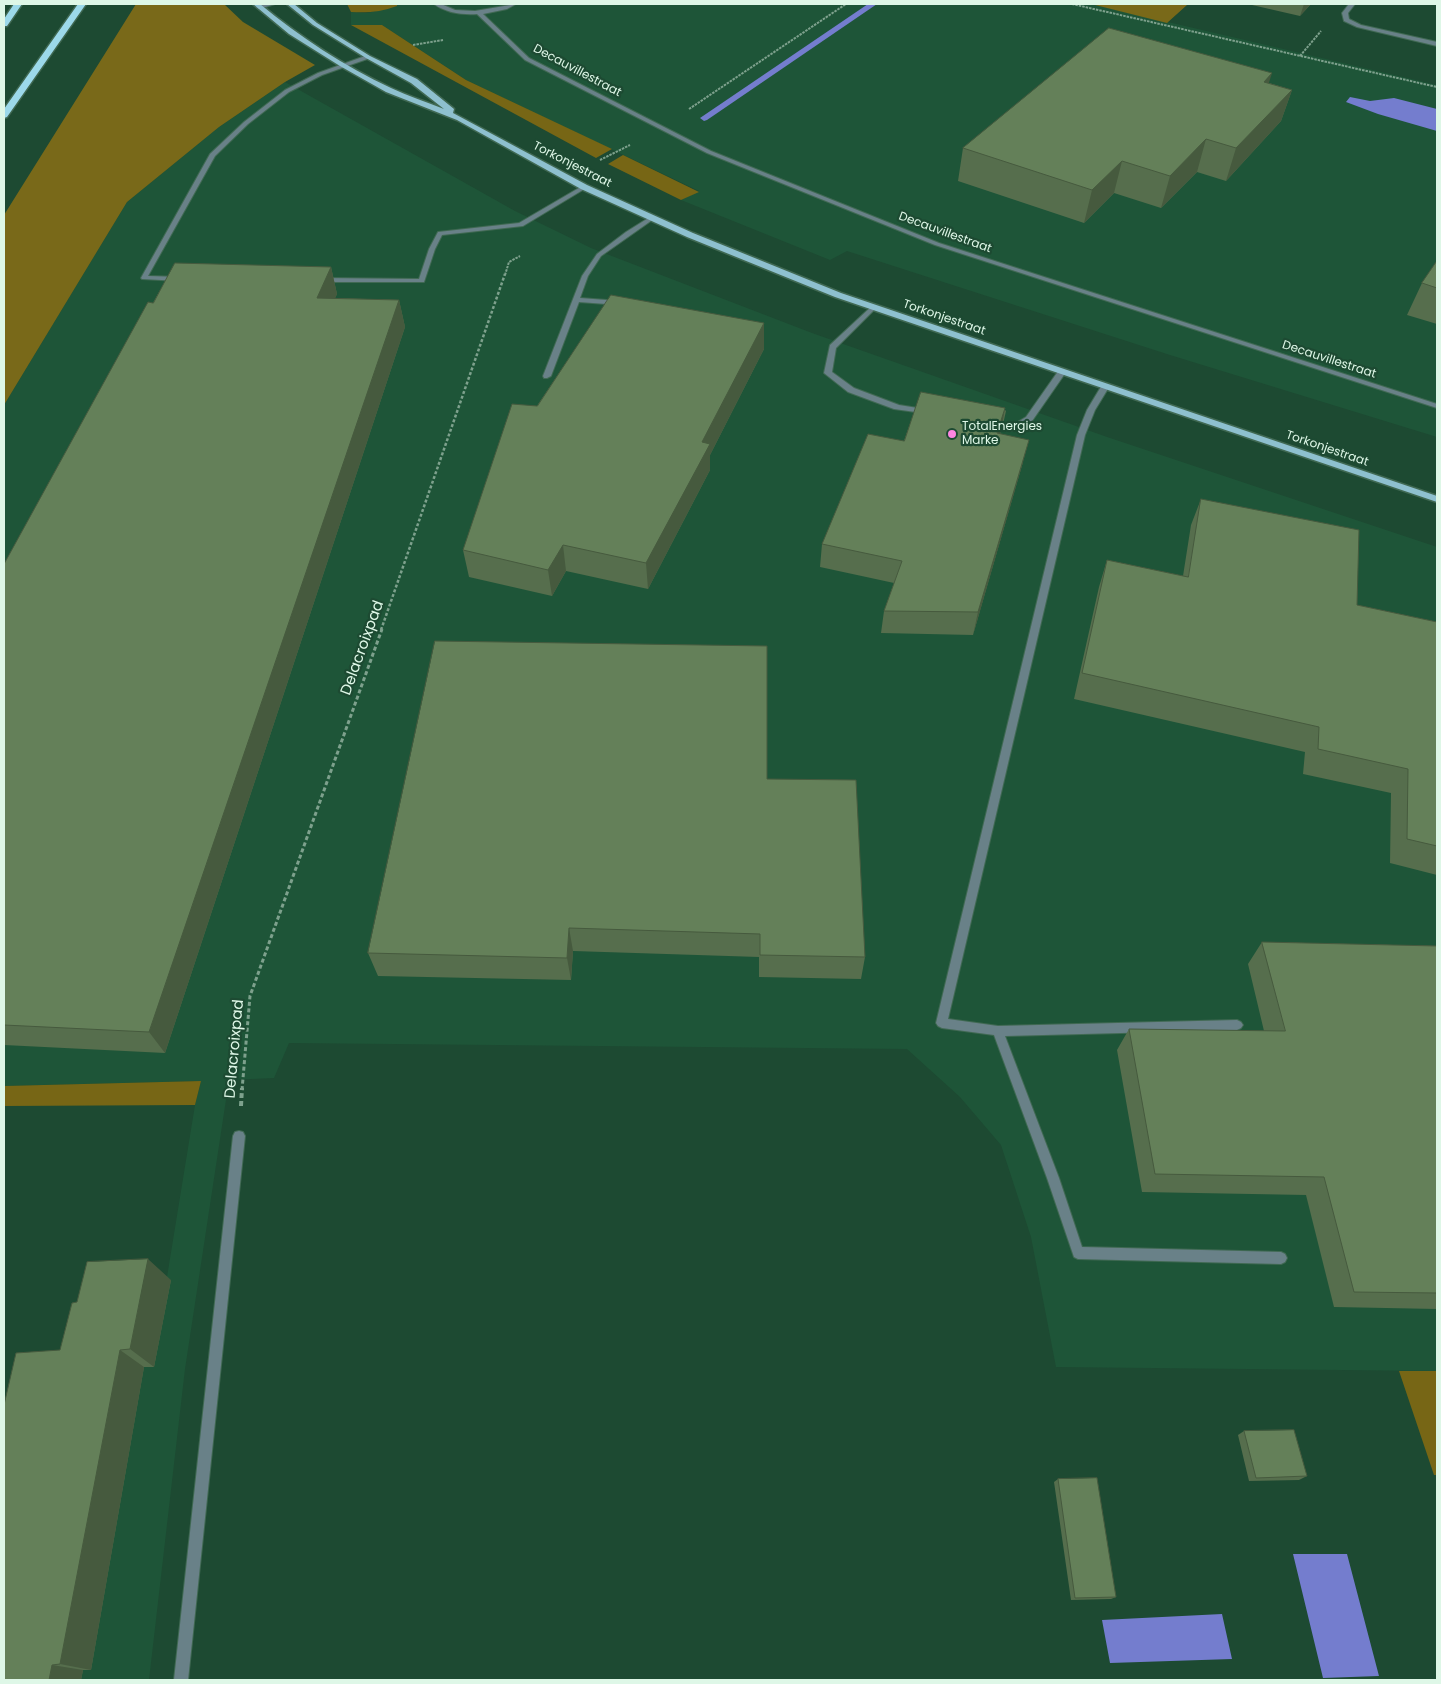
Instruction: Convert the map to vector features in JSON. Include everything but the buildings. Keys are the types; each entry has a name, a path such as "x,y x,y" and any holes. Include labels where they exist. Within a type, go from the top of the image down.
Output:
{"highway":[{"path":"4,24 18,4"},
{"path":"4,115 82,4"}],"main road":[{"name":"Torkonjestraat","path":"290,4 315,24 368,57 414,81 460,118"},
{"name":"Torkonjestraat","path":"258,5 291,32 342,65 389,90 460,118 584,187 755,262 874,307 1437,499"}],"street":[{"path":"258,5 272,4"},
{"path":"437,4 449,10 478,12 493,11 514,4"},
{"path":"1352,4 1345,13 1346,20 1359,26 1437,44"},
{"name":"Decauvillestraat","path":"478,12 527,59 709,152 937,244 1437,406"},
{"path":"183,279 144,278 212,155 246,123 287,92 342,65 368,57"},
{"path":"312,280 422,281 432,249 440,233 521,225 584,187"},
{"path":"547,376 585,276 599,255 652,218"},
{"path":"576,300 622,303 632,306"},
{"path":"874,307 833,347 828,372 851,390 897,407 936,414"},
{"path":"984,423 1012,429 1029,419 1062,372"},
{"path":"1105,387 1091,410 1081,435 942,1023 998,1031 1237,1025"},
{"path":"998,1031 1053,1178 1078,1253 1281,1258"},
{"path":"181,1680 238,1136"}],"path":[{"path":"661,128 846,4"},
{"path":"1072,4 1437,87"},
{"path":"607,156 632,144"},
{"name":"Delacroixpad","path":"238,1136 250,996 416,534 509,262 526,253"}],"shaded area":[{"path":"136,4 224,4 243,22 315,65 285,82 219,127 127,202 4,405 4,215"},
{"path":"347,4 397,4 397,6 380,11 351,12"},
{"path":"397,4 1091,4 1437,85 1437,437 1170,355 847,251 830,260 681,200 699,191 466,80 382,25 351,25 351,12 367,13 397,6"},
{"path":"1091,4 1183,4 1187,5 1167,23"},
{"path":"351,25 382,25 466,80 612,149 596,158"},
{"path":"285,82 515,211 591,248 812,333 1110,438 1437,547 1437,1371 1056,1367 1031,1237 1001,1145 960,1097 907,1049 289,1043 274,1078 229,1080 185,1369 149,1680 4,1680 167,1277 195,1105 201,1081 4,1086 4,405 127,202 219,127"},
{"path":"623,155 699,192 681,200 608,164"},
{"path":"201,1081 195,1105 4,1106 4,1086"},
{"path":"1399,1371 1437,1371 1437,1475 1434,1475"}],"water":[{"path":"1350,97 1370,101 1394,98 1437,109 1437,131 1378,114 1346,102"},
{"path":"1293,1554 1347,1554 1379,1676 1323,1678"},
{"path":"1222,1614 1232,1659 1110,1663 1102,1620"}],"waterway":[{"path":"704,118 873,4"}],"place":[{"name":"TotalEnergies Marke","path":"952,434"}]}
